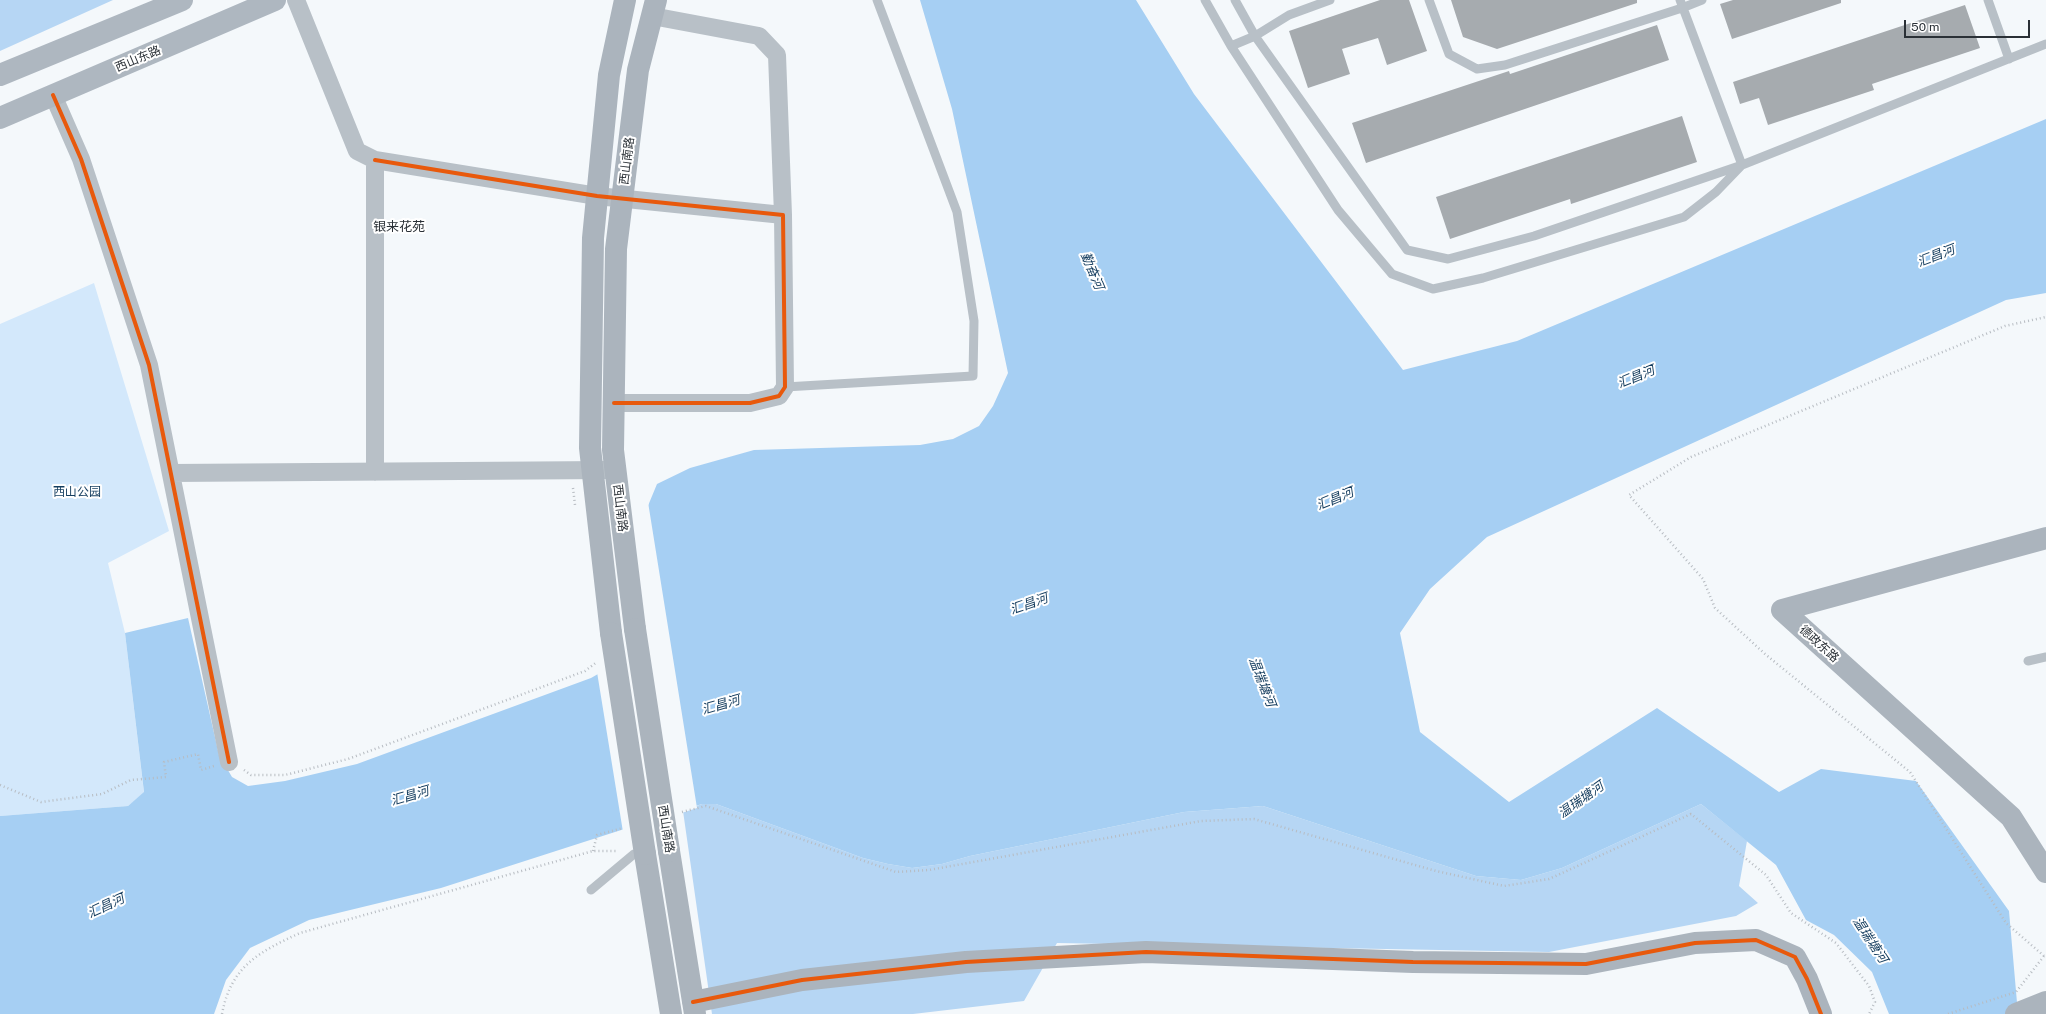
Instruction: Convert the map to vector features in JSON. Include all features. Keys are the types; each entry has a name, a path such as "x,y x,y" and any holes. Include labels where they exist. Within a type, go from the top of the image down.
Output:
{"main road":[{"path":"0,75 182,0"},
{"name":"西山东路","path":"0,118 275,0"},
{"name":"西山南路","path":"625,0 610,75 593,238 590,448 611,633 640,854 671,1014"},
{"name":"西山南路","path":"654,8 638,70 616,249 613,450 635,629 694,1008"},
{"name":"德政东路","path":"2046,538 1782,610 2012,817 2046,872"},
{"path":"694,1008 802,980 966,962 1146,952 1413,962 1586,964 1695,943 1756,940 1796,957 1807,979 1821,1014"},
{"path":"2016,1014 2046,1002"}],"street":[{"path":"296,0 357,150 375,160 597,196 783,215"},
{"path":"614,403 750,403 779,396 785,387 783,215 777,55 759,36 654,8"},
{"path":"53,95 81,159 149,365 229,762"},
{"path":"375,160 375,472"},
{"path":"171,473 570,472 615,470"}],"lane":[{"path":"785,387 973,376 974,321 957,212 877,0"},
{"path":"1205,0 1231,46 1338,210 1392,274 1433,289 1483,278 1684,217 1716,192 1742,165"},
{"path":"1235,0 1255,36 1408,250 1448,259 1534,236 1742,165 2046,44"},
{"path":"1231,46 1255,36 1289,15 1330,0"},
{"path":"1429,0 1449,54 1477,69 1505,65 1681,4 1702,0"},
{"path":"1988,0 2009,59"},
{"path":"1681,4 1742,165"},
{"path":"2028,661 2046,656"},
{"path":"591,890 640,854"}],"path":[{"path":"570,472 576,511"},
{"path":"0,785 41,802 102,794 131,780 166,777 164,762 198,754 201,770 229,762 251,775 285,775 348,759 585,670 601,659"},
{"path":"675,814 706,806 896,872 929,870 1201,821 1254,819 1436,872 1504,886 1549,879 1691,814 1766,875 1791,913 1836,943 1869,986 1875,1002 1869,1014"},
{"path":"593,851 597,835 628,826"},
{"path":"222,1014 225,997 242,968 272,946 300,933 593,851 614,850 640,854"},
{"path":"1948,1014 2016,992 2044,956 2046,956"}],"green space":[{"name":"西山公园","path":"94,283 169,531 108,563 125,633 144,793 128,806 0,816 0,324"}],"shaded area":[{"path":"0,0 113,0 0,51"},
{"path":"702,804 716,804 863,858 912,868 942,864 970,856 1184,812 1263,806 1476,876 1521,880 1562,868 1701,804 1747,841 1739,886 1758,903 1736,916 1549,952 1057,943 1024,1001 913,1014 712,1014 683,811"}],"water":[{"path":"920,0 1136,0 1194,94 1403,370 1517,341 2046,119 2046,293 2006,300 1487,537 1430,589 1400,633 1420,732 1509,802 1657,708 1779,792 1821,769 1916,781 2009,911 2018,1014 1889,1014 1872,972 1834,935 1806,920 1776,865 1701,804 1562,868 1521,880 1476,876 1263,806 1184,812 970,856 942,864 912,868 863,858 716,804 702,804 441,888 309,920 250,948 226,980 214,1014 0,1014 0,816 128,806 144,792 125,633 188,618 219,755 232,777 248,786 285,781 357,764 591,678 626,658 643,636 654,601 645,513 657,484 690,468 754,450 920,445 953,439 979,426 993,406 1008,373 952,109"}],"pier":[{"path":"648,502 697,808 623,832 597,672 625,656 642,636 652,601 645,561 643,513"}],"building":[{"path":"1380,0 1409,0 1427,51 1387,65 1378,38 1342,49 1350,74 1308,88 1289,31"},
{"path":"1451,0 1637,0 1637,3 1497,49 1463,37"},
{"path":"1733,0 1841,0 1841,3 1732,39 1720,4"},
{"path":"1965,5 1980,48 1872,84 1874,90 1768,125 1759,98 1740,104 1733,82"},
{"path":"1657,25 1669,60 1366,163 1352,123 1509,71 1510,74"},
{"path":"1682,116 1697,162 1571,204 1570,199 1450,239 1436,197"}],"cycle path":[{"path":"53,95 81,159 149,365 229,762"},
{"path":"375,160 597,196 783,215 785,387 779,396 750,403 614,403"},
{"path":"693,1002 802,980 966,962 1146,952 1413,962 1586,964 1695,943 1756,940 1795,957 1807,979 1821,1014"}],"district":[{"name":"银来花苑","path":"399,227"}],"water label":[{"name":"汇昌河","path":"1936,256"},
{"name":"勤奋河","path":"1092,271"},
{"name":"汇昌河","path":"1636,377"},
{"name":"汇昌河","path":"1335,499"},
{"name":"汇昌河","path":"1029,604"},
{"name":"温瑞塘河","path":"1262,682"},
{"name":"汇昌河","path":"721,705"},
{"name":"汇昌河","path":"410,796"},
{"name":"温瑞塘河","path":"1581,800"},
{"name":"汇昌河","path":"106,906"},
{"name":"温瑞塘河","path":"1870,940"}]}
